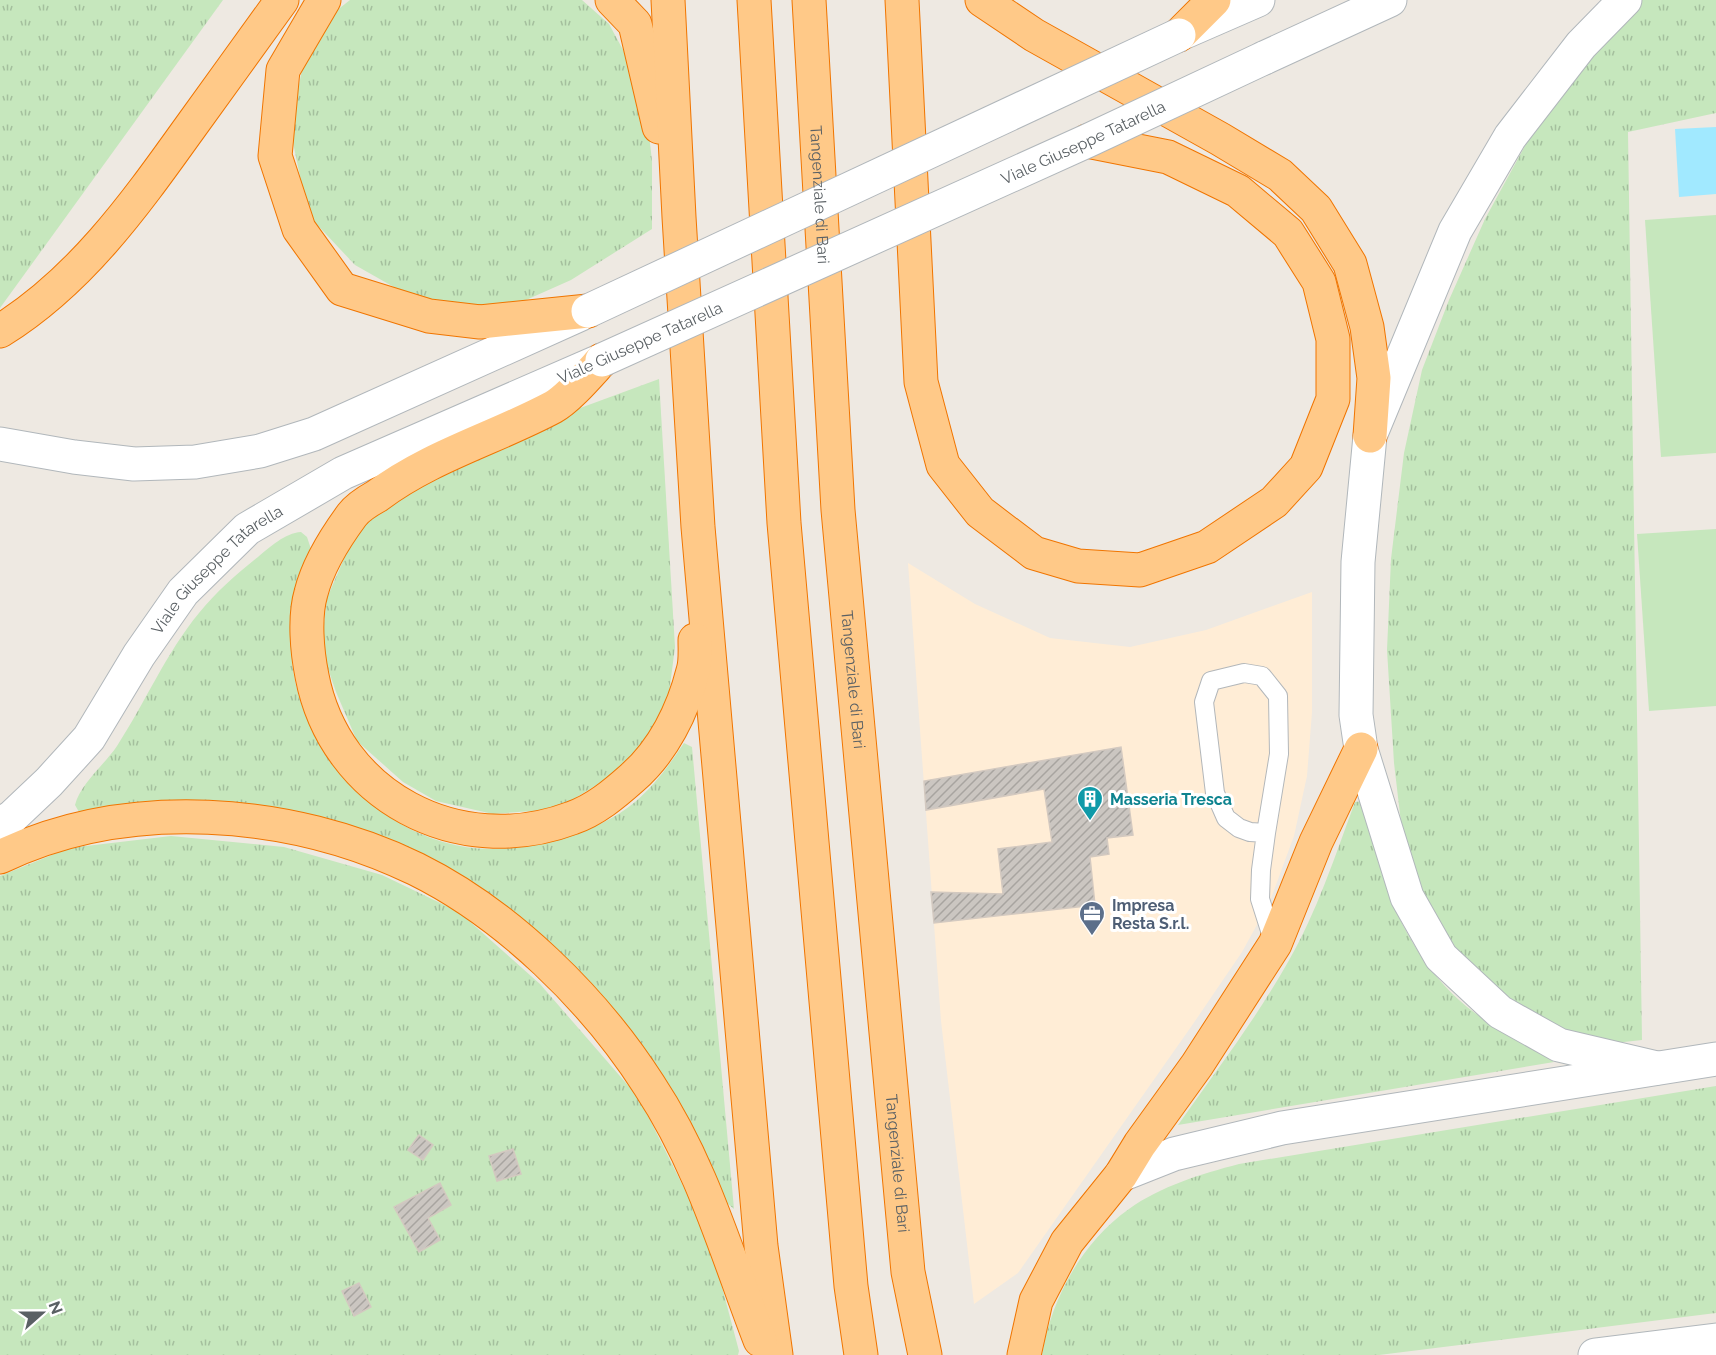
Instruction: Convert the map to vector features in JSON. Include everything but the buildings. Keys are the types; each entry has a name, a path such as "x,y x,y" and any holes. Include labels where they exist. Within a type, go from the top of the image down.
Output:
{"highway":[{"path":"0,331 70,276 115,230 282,0"},
{"path":"324,0 283,70 275,156 299,229 342,289 429,316 480,322 588,311"},
{"path":"612,0 635,24 679,217"},
{"path":"668,0 698,527 760,1246 776,1355"},
{"path":"754,0 784,523 851,1286 861,1355"},
{"name":"Tangenziale di Bari","path":"809,0 838,510 908,1272 925,1355"},
{"path":"902,0 921,382 944,465 980,512 1034,553 1078,566 1140,570 1207,547 1274,502 1306,467 1333,399 1333,339 1319,282 1288,233 1238,192 1168,157 1087,141"},
{"path":"982,0 1034,35 1280,175 1316,209 1350,264 1367,327 1374,378 1370,436"},
{"path":"1179,35 1214,0"},
{"path":"603,360 556,406 397,480 354,512 329,550 310,593 306,647 317,700 341,749 376,788 413,812 450,826 492,832 532,830 573,818 611,797 646,766 676,721 694,669 698,527"},
{"path":"1024,1355 1036,1301 1067,1242 1121,1175 1140,1144 1197,1065 1275,944 1317,842 1361,749"},
{"path":"0,857 23,846 79,828 140,818 199,817 255,820 302,830 366,849 416,870 480,908 526,944 572,989 616,1038 649,1085 681,1139 717,1219 765,1355"}],"main road":[{"path":"0,444 74,458 134,464 195,462 260,451 314,434 588,311 1258,0"},
{"name":"Viale Giuseppe Tatarella","path":"0,824 12,817 49,782 89,738 139,654 183,591 247,529 343,473 603,360 1087,141 1390,0"},
{"path":"1625,0 1581,45 1510,137 1455,231 1370,436 1358,562 1356,715 1361,749 1407,897 1441,957 1500,1012 1559,1045 1658,1068"},
{"path":"1121,1175 1174,1154 1282,1128 1716,1059"},
{"path":"1595,1355 1716,1340"}],"lane":[{"path":"1266,832 1251,832 1239,828 1226,818 1215,793 1204,702 1211,681 1244,674 1262,676 1278,696 1279,754 1261,870 1260,899 1275,944"}],"shaded area":[{"name":"Impresa Resta S.r.l.","path":"908,563 975,604 1050,638 1130,647 1206,630 1312,592 1312,712 1307,776 1294,836 1270,901 1242,952 1018,1273 974,1304 941,1021"}],"green space":[{"path":"0,0 223,0 0,308"},
{"path":"350,0 582,0 609,24 635,72 645,99 652,161 652,229 571,280 506,309 422,303 355,265 308,215 290,128 303,65 331,15"},
{"path":"1637,0 1716,0 1716,113 1628,132 1642,1040 1615,1043 1581,1036 1549,1022 1508,998 1443,936 1417,890 1402,831 1394,763 1387,650 1391,559 1404,453 1422,370 1449,300 1485,219 1532,133"},
{"path":"1716,215 1716,453 1661,457 1645,220"},
{"path":"659,379 675,647 667,709 633,762 558,809 493,814 436,801 403,782 357,741 336,692 321,648 327,598 359,524 429,481 564,414"},
{"path":"1716,529 1716,706 1649,711 1637,534"},
{"path":"301,532 307,537 311,549 296,608 292,639 293,670 302,704 316,737 336,767 360,794 389,816 420,834 454,845 490,849 510,848 560,838 604,822 620,813 649,789 684,743 692,747 734,1209 727,1203 673,1091 647,1053 618,1017 412,853 79,812 75,805 82,789 117,746 187,628 212,598 268,549 284,538"},
{"path":"1363,801 1380,868 1398,916 1431,970 1444,986 1475,1013 1554,1062 1178,1125 1249,1024 1288,962 1317,904 1355,802"},
{"path":"171,836 284,847 382,875 459,912 540,984 639,1098 709,1238 739,1351 738,1355 0,1355 0,876 69,848"},
{"path":"1716,1086 1716,1313 1379,1355 1042,1355 1046,1334 1061,1293 1083,1255 1112,1222 1129,1209 1154,1194 1182,1182 1239,1164"}],"water":[{"path":"1716,127 1716,194 1679,197 1675,129"}],"place":[{"name":"Masseria Tresca","path":"1090,822"},
{"name":"Impresa Resta S.r.l.","path":"1092,937"}]}
